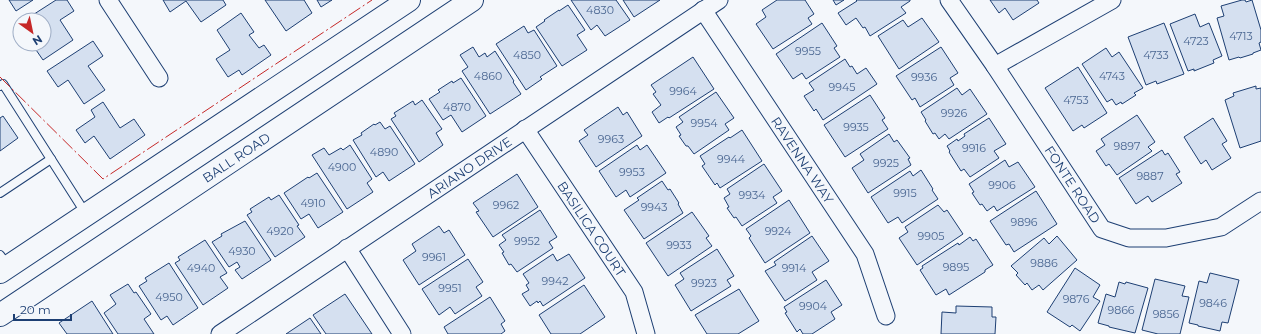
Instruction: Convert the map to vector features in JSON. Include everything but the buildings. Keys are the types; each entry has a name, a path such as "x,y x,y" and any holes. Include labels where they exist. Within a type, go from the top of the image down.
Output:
{"main road":[{"path":"3,265 86,215 408,0"},
{"name":"BALL ROAD","path":"0,315 472,0"}],"street":[{"path":"108,0 159,78"},
{"name":"ARIANO DRIVE","path":"220,334 719,0"},
{"name":"FONTE ROAD","path":"949,0 995,66 1102,229 1129,238 1166,238 1221,226 1261,201"},
{"path":"995,66 1112,0"},
{"name":"RAVENNA WAY","path":"703,10 865,254 886,316"},
{"name":"BASILICA COURT","path":"525,129 634,292 646,334"},
{"path":"347,248 402,334"}],"lane":[{"path":"0,86 3,84 86,215"},
{"path":"0,193 51,159"}],"power":[{"path":"0,77 103,179 372,0"}]}
